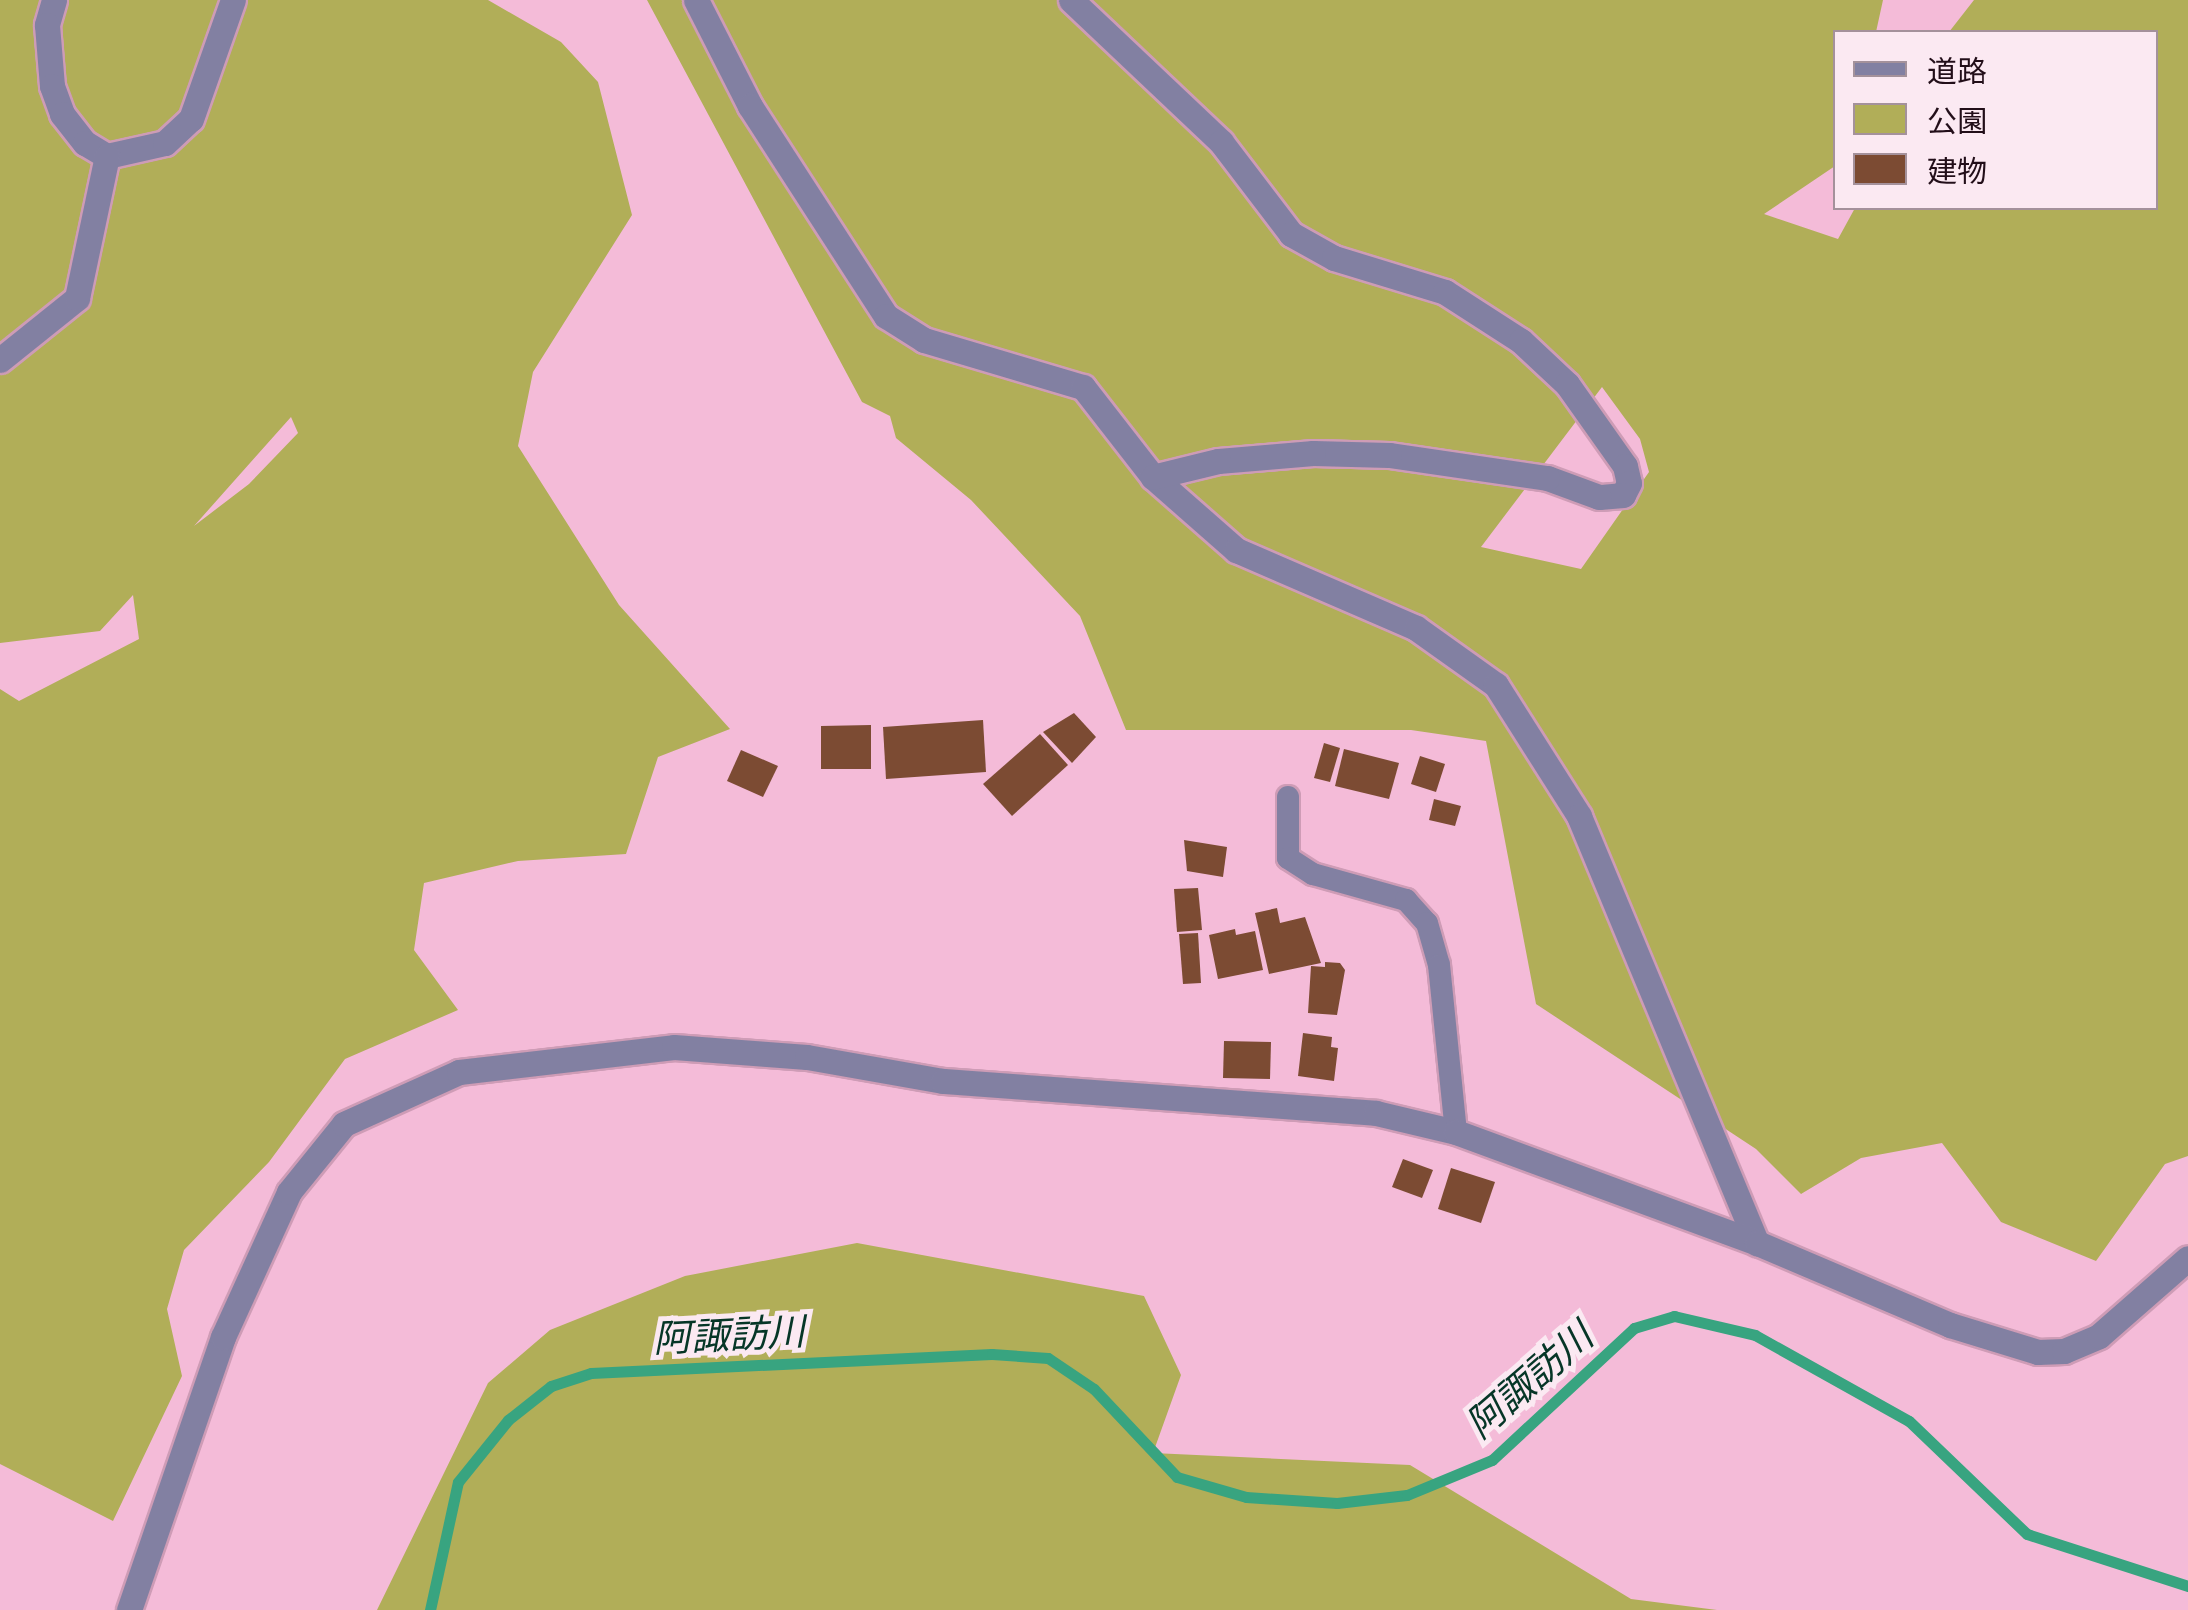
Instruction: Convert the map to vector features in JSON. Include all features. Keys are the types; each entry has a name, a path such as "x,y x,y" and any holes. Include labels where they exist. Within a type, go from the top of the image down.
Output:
{"street":[{"path":"54,0 47,25 52,86 62,114 85,143 107,156 166,143 191,119 233,0"},
{"path":"696,0 750,106 886,316 924,340 1083,387 1153,477 1236,550 1416,628 1496,685 1579,816 1757,1242"},
{"path":"1071,0 1220,142 1290,234 1334,258 1445,292 1520,342 1567,384 1625,466 1628,482 1623,495 1599,497 1548,478 1389,455 1312,454 1218,461 1153,477"},
{"path":"0,360 77,298 107,156"},
{"path":"129,1610 223,1337 289,1192 344,1124 417,1087 515,1063 674,1047 806,1057 943,1081 1376,1113 1456,1132 1757,1242 1950,1325 2038,1352 2064,1351 2099,1336 2188,1258"}],"lane":[{"path":"1288,798 1283,839 1288,858 1313,874 1406,900 1427,923 1439,965 1456,1132"}],"green space":[{"path":"0,0 488,0 561,42 598,82 632,215 533,372 518,446 619,605 730,729 658,757 626,854 518,861 424,883 414,950 458,1010 345,1059 269,1162 184,1250 167,1309 182,1376 113,1521 0,1464 0,689 19,701 139,639 133,595 100,631 0,643","holes":["291,417 298,433 249,484 194,526"]},
{"path":"647,0 1883,0 1876,30 1833,30 1833,167 1764,214 1838,239 1854,210 2158,210 2158,30 1951,30 1974,0 2188,0 2188,1156 2165,1164 2096,1261 2001,1222 1942,1143 1861,1158 1801,1194 1756,1149 1536,1004 1486,741 1411,730 1126,730 1080,616 971,500 896,438 890,416 862,402","holes":["1602,387 1640,439 1649,472 1581,569 1481,547"]},
{"path":"857,1243 1144,1296 1181,1375 1153,1453 1410,1465 1631,1599 1717,1610 377,1610 488,1383 550,1330 685,1276"}],"building":[{"path":"1074,713 1096,737 1072,763 1043,732"},
{"path":"983,720 986,772 886,779 883,727"},
{"path":"871,725 871,769 821,769 821,726"},
{"path":"1040,734 1068,765 1012,816 983,784"},
{"path":"1324,743 1340,748 1330,782 1314,778"},
{"path":"1344,749 1399,763 1389,799 1335,786"},
{"path":"741,750 778,766 763,797 727,781"},
{"path":"1420,756 1445,764 1436,792 1411,784"},
{"path":"1434,799 1461,806 1455,826 1429,820"},
{"path":"1184,840 1227,847 1223,877 1187,871"},
{"path":"1198,888 1202,930 1177,932 1174,889"},
{"path":"1277,908 1280,923 1305,917 1321,963 1269,974 1255,913"},
{"path":"1235,929 1236,935 1255,931 1263,970 1218,979 1209,935"},
{"path":"1198,933 1201,983 1183,984 1179,934"},
{"path":"1325,962 1340,963 1345,970 1337,1015 1308,1013 1311,966 1325,967"},
{"path":"1303,1033 1332,1037 1331,1047 1338,1048 1334,1081 1298,1076"},
{"path":"1224,1041 1271,1042 1270,1079 1223,1078"},
{"path":"1403,1159 1433,1170 1422,1198 1392,1187"},
{"path":"1451,1168 1495,1182 1481,1223 1438,1209"}],"waterway":[{"name":"阿諏訪川","path":"430,1610 458,1482 508,1420 551,1386 591,1373 992,1354 1048,1358 1094,1389 1177,1477 1246,1497 1337,1503 1407,1495 1492,1460 1634,1328 1674,1316 1755,1335 1909,1421 2027,1534 2188,1586"}]}
